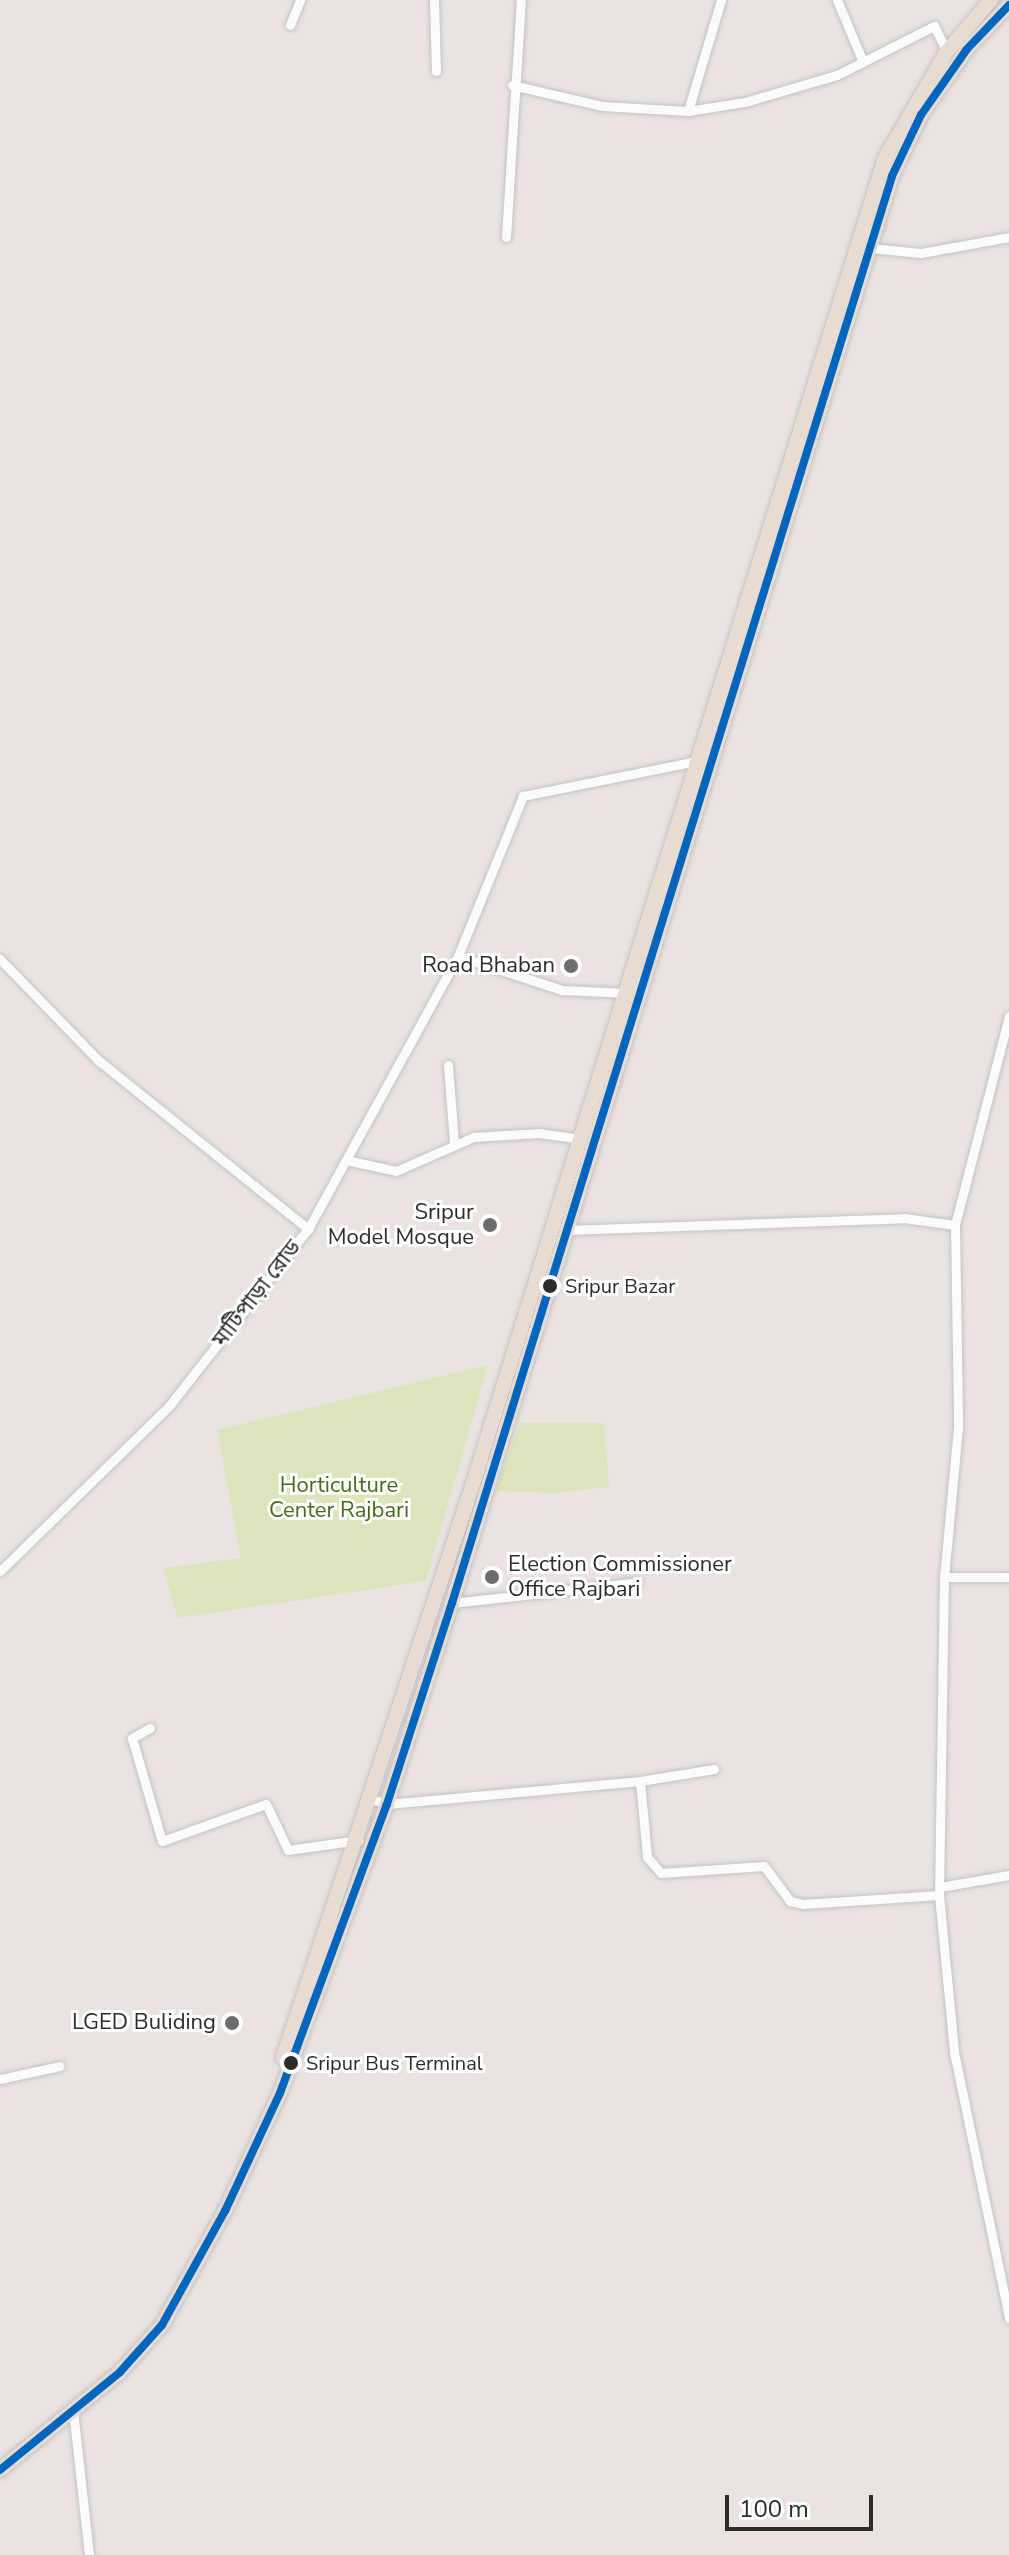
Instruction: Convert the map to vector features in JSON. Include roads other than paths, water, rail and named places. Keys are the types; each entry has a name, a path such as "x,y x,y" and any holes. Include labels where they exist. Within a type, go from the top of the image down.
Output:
{"main road":[{"path":"0,2470 120,2372 162,2325 225,2211 269,2108 372,1799 629,993 697,761 885,158 947,51 991,0"},
{"path":"269,2108 280,2093 387,1804 452,1603 892,176 921,115 967,49 1009,5"}],"street":[{"path":"290,25 300,0"},
{"path":"434,0 436,71"},
{"path":"506,237 512,85 521,0"},
{"path":"688,111 721,0"},
{"path":"837,0 863,62"},
{"path":"512,85 602,106 688,111 745,102 837,75 934,26 947,51"},
{"path":"870,248 921,253 1009,237"},
{"name":"মাটিপাড়া রোড","path":"0,1571 169,1406 308,1229 458,956 523,796 697,761"},
{"path":"458,956 562,990 629,993"},
{"path":"0,959 98,1060 308,1229"},
{"path":"1009,1016 955,1225 958,1427 944,1577 940,1891 954,2052 1005,2271 1009,2318"},
{"path":"448,1065 454,1143"},
{"path":"346,1160 407,1169 454,1143 518,1133 581,1139"},
{"path":"566,1230 904,1218 955,1225"},
{"path":"944,1577 1009,1577"},
{"path":"452,1603 638,1582"},
{"path":"150,1728 132,1738 162,1841 260,1804 271,1807 288,1850 358,1840"},
{"path":"372,1799 387,1804 640,1781 714,1769"},
{"path":"640,1781 647,1857 661,1873 764,1866 790,1901 803,1904 940,1891 1009,1875"},
{"path":"0,2079 60,2066"},
{"path":"73,2410 89,2555"}],"place":[{"name":"Road Bhaban","path":"571,966"},
{"name":"Sripur Model Mosque","path":"490,1225"},
{"name":"Sripur Bazar","path":"550,1286"},
{"name":"Election Commissioner Office Rajbari","path":"492,1577"},
{"name":"LGED Buliding","path":"232,2023"},
{"name":"Sripur Bus Terminal","path":"291,2063"}],"park label":[{"name":"Horticulture Center Rajbari","path":"339,1498"}]}
